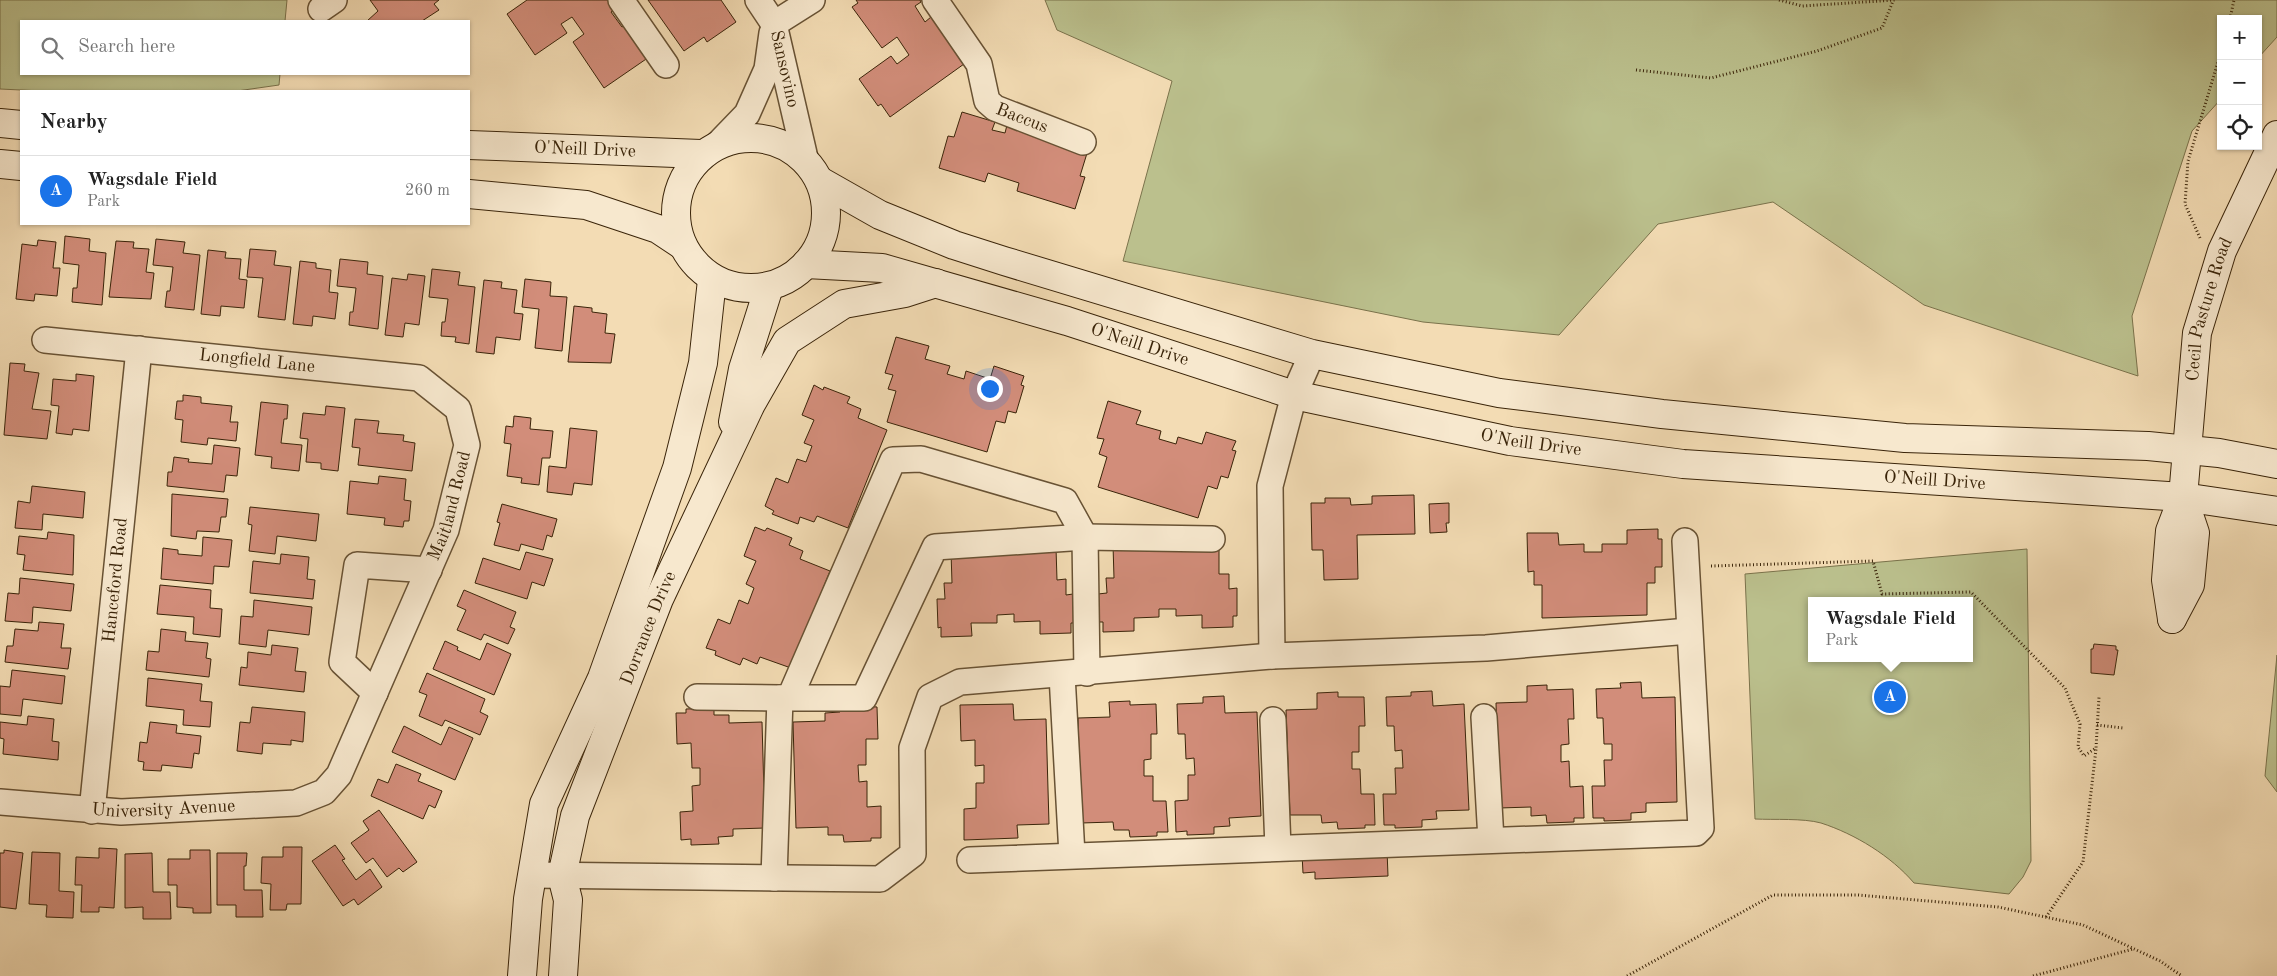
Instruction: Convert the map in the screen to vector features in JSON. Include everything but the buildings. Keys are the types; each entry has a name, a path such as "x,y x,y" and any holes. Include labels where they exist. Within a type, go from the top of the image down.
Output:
{"main road":[{"path":"0,123 20,125"},
{"name":"Cecil Pasture Road","path":"2183,497 2185,451 2197,333 2222,251 2277,134"},
{"name":"O'Neill Drive","path":"470,145 710,149 742,138 763,137 787,144 805,158 820,180 824,205 824,228 816,251 801,271 781,284 758,290 712,280 694,265 682,245 677,222 678,200 686,176 710,149"},
{"path":"0,164 20,166"},
{"name":"O'Neill Drive","path":"820,180 880,215 954,245 1188,318 1312,354 1499,393 1662,414 1905,438 2148,446 2219,453 2277,464"},
{"name":"O'Neill Drive","path":"470,194 586,205 658,229 682,245"},
{"name":"O'Neill Drive","path":"806,264 882,268 1067,321 1294,395 1510,441 1683,464 2183,497 2277,511"},
{"name":"Dorrance Drive","path":"522,976 532,875 544,804 602,678 677,468 702,362 712,280"},
{"path":"733,438 787,341 844,304 905,293 936,283"},
{"name":"Dorrance Drive","path":"563,976 568,900 562,876 575,816 659,599 733,438 732,418 743,369 769,287"}],"street":[{"path":"621,0 666,65"},
{"path":"758,0 774,24 812,0"},
{"name":"Baccus","path":"935,0 979,64 987,101 1007,114 1083,142"},
{"name":"Sansovino","path":"710,149 747,114 767,69 774,24"},
{"name":"Sansovino","path":"774,24 805,158"},
{"name":"Longfield Lane","path":"45,340 420,378 458,410"},
{"name":"Hanceford Road","path":"92,811 139,350"},
{"path":"1272,656 1270,486 1294,395 1312,354"},
{"name":"Maitland Road","path":"324,792 339,775 446,530 467,445 458,410"},
{"path":"774,878 785,698 893,460 920,459 1065,501 1085,537 1087,673"},
{"path":"697,697 864,698 935,547 1085,537 1212,539"},
{"path":"970,860 1700,831 1685,541"},
{"name":"Maitland Road","path":"375,693 342,662 357,565 429,570"},
{"path":"532,875 880,879 913,854 912,748 930,697 960,682 1087,673 1272,656 1486,648 1690,631"},
{"path":"1062,675 1072,856"},
{"path":"1484,717 1491,840"},
{"path":"1273,720 1278,848"},
{"name":"University Avenue","path":"0,802 121,812 296,803 324,792"}],"path":[{"path":"1636,70 1711,78 1817,51 1882,28 1894,1 1802,6 1779,0"},
{"path":"2231,15 2234,0"},
{"path":"2219,60 2188,161 2185,204 2200,239 2222,251"},
{"path":"1686,567 1873,561 1882,594 1971,592 2065,688 2080,724 2078,747 2084,756 2096,748"},
{"path":"2046,918 2083,862 2096,748 2099,697"},
{"path":"2097,726 2122,728"},
{"path":"1629,975 1773,895 1867,896 1998,907 2082,925 2160,961 2182,976"},
{"path":"2033,976 2133,948"},
{"path":"1629,975 1637,976"}],"green space":[{"path":"0,0 287,0 285,20 20,20 20,75 280,75 279,85 244,90 0,89"},
{"path":"1045,0 2277,0 2277,37 2262,54 2262,15 2217,15 2217,103 2192,131 2132,316 2138,376 1924,305 1773,202 1658,224 1559,335 1423,322 1123,261 1172,81 1057,30"},
{"path":"2027,549 2031,861 2023,877 2009,894 1914,883 1883,855 1847,833 1821,823 1806,820 1755,819 1745,574"},
{"path":"2277,655 2277,792 2265,776"}],"place":[{"name":"Wagsdale Field","path":"1890,697"}]}
